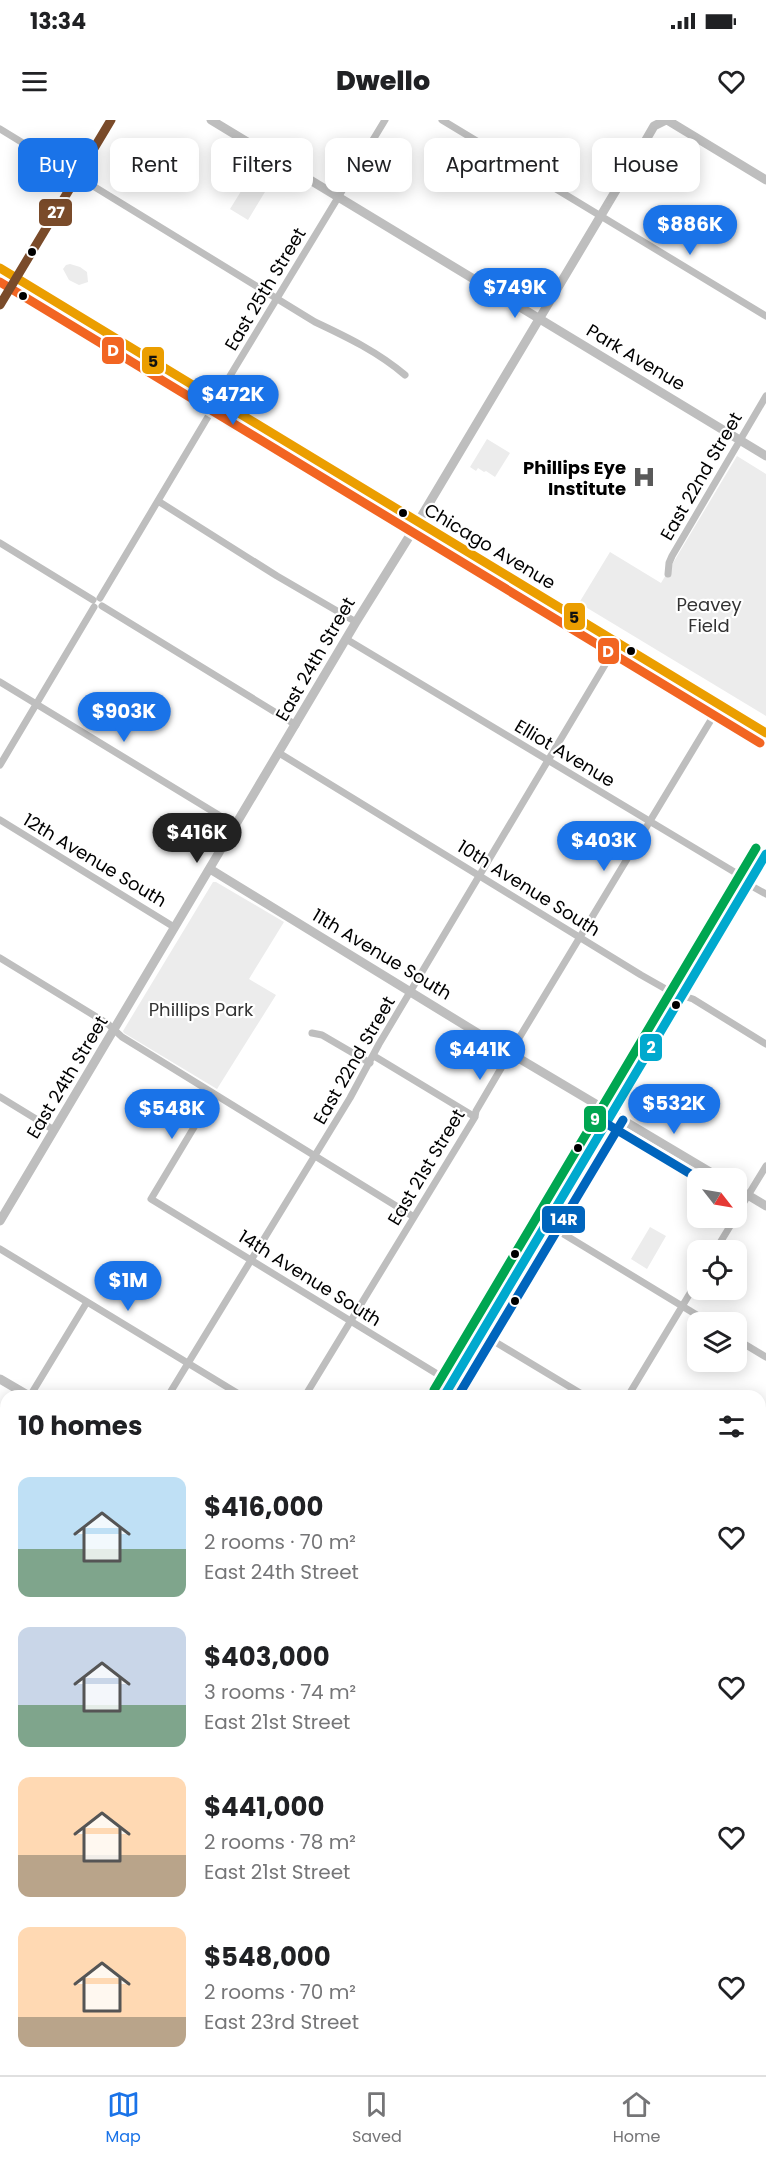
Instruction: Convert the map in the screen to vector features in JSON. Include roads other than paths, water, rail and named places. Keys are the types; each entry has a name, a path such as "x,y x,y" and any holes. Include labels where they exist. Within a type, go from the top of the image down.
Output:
{"main road":[{"path":"448,1390 766,854"}],"street":[{"path":"98,142 111,120"},
{"name":"Park Avenue","path":"212,120 766,456"},
{"name":"East 25th Street","path":"0,765 212,410 216,399 385,120"},
{"path":"442,120 766,316"},
{"path":"667,120 766,180"},
{"name":"East 24th Street","path":"0,1221 654,126 667,120"},
{"path":"0,129 18,140"},
{"path":"98,188 315,322 345,335 378,354 405,375"},
{"path":"0,305 68,192"},
{"name":"Chicago Avenue","path":"0,268 766,732"},
{"name":"East 22nd Street","path":"668,574 672,556 766,396"},
{"path":"158,501 277,576 356,622"},
{"path":"0,543 296,725"},
{"name":"Elliot Avenue","path":"346,639 741,876 748,884 766,894"},
{"name":"East 22nd Street","path":"172,1390 315,1156 618,643"},
{"path":"0,682 235,825"},
{"name":"East 21st Street","path":"309,1390 475,1117 510,1053 720,705"},
{"name":"10th Avenue South","path":"279,753 580,937 682,997 693,999 766,1044"},
{"name":"12th Avenue South","path":"0,820 174,927"},
{"name":"11th Avenue South","path":"210,869 510,1053 704,1168"},
{"path":"0,958 108,1024 122,1037 414,1217"},
{"path":"312,1033 322,1035 369,1063"},
{"path":"374,1056 475,1117"},
{"name":"14th Avenue South","path":"214,1094 151,1199 452,1383"},
{"path":"0,1097 54,1130"},
{"path":"766,1166 748,1195 766,1206"},
{"path":"547,1224 692,1312"},
{"path":"0,1249 232,1390"},
{"path":"632,1390 687,1298"},
{"path":"33,1390 87,1302"},
{"path":"482,1334 575,1390"},
{"path":"747,1346 766,1357"},
{"path":"0,1379 19,1390"}],"place":[{"name":"Phillips Eye Institute","path":"644,477"}],"park label":[{"name":"Peavey Field","path":"709,614"},
{"name":"Phillips Park","path":"201,1009"}]}
